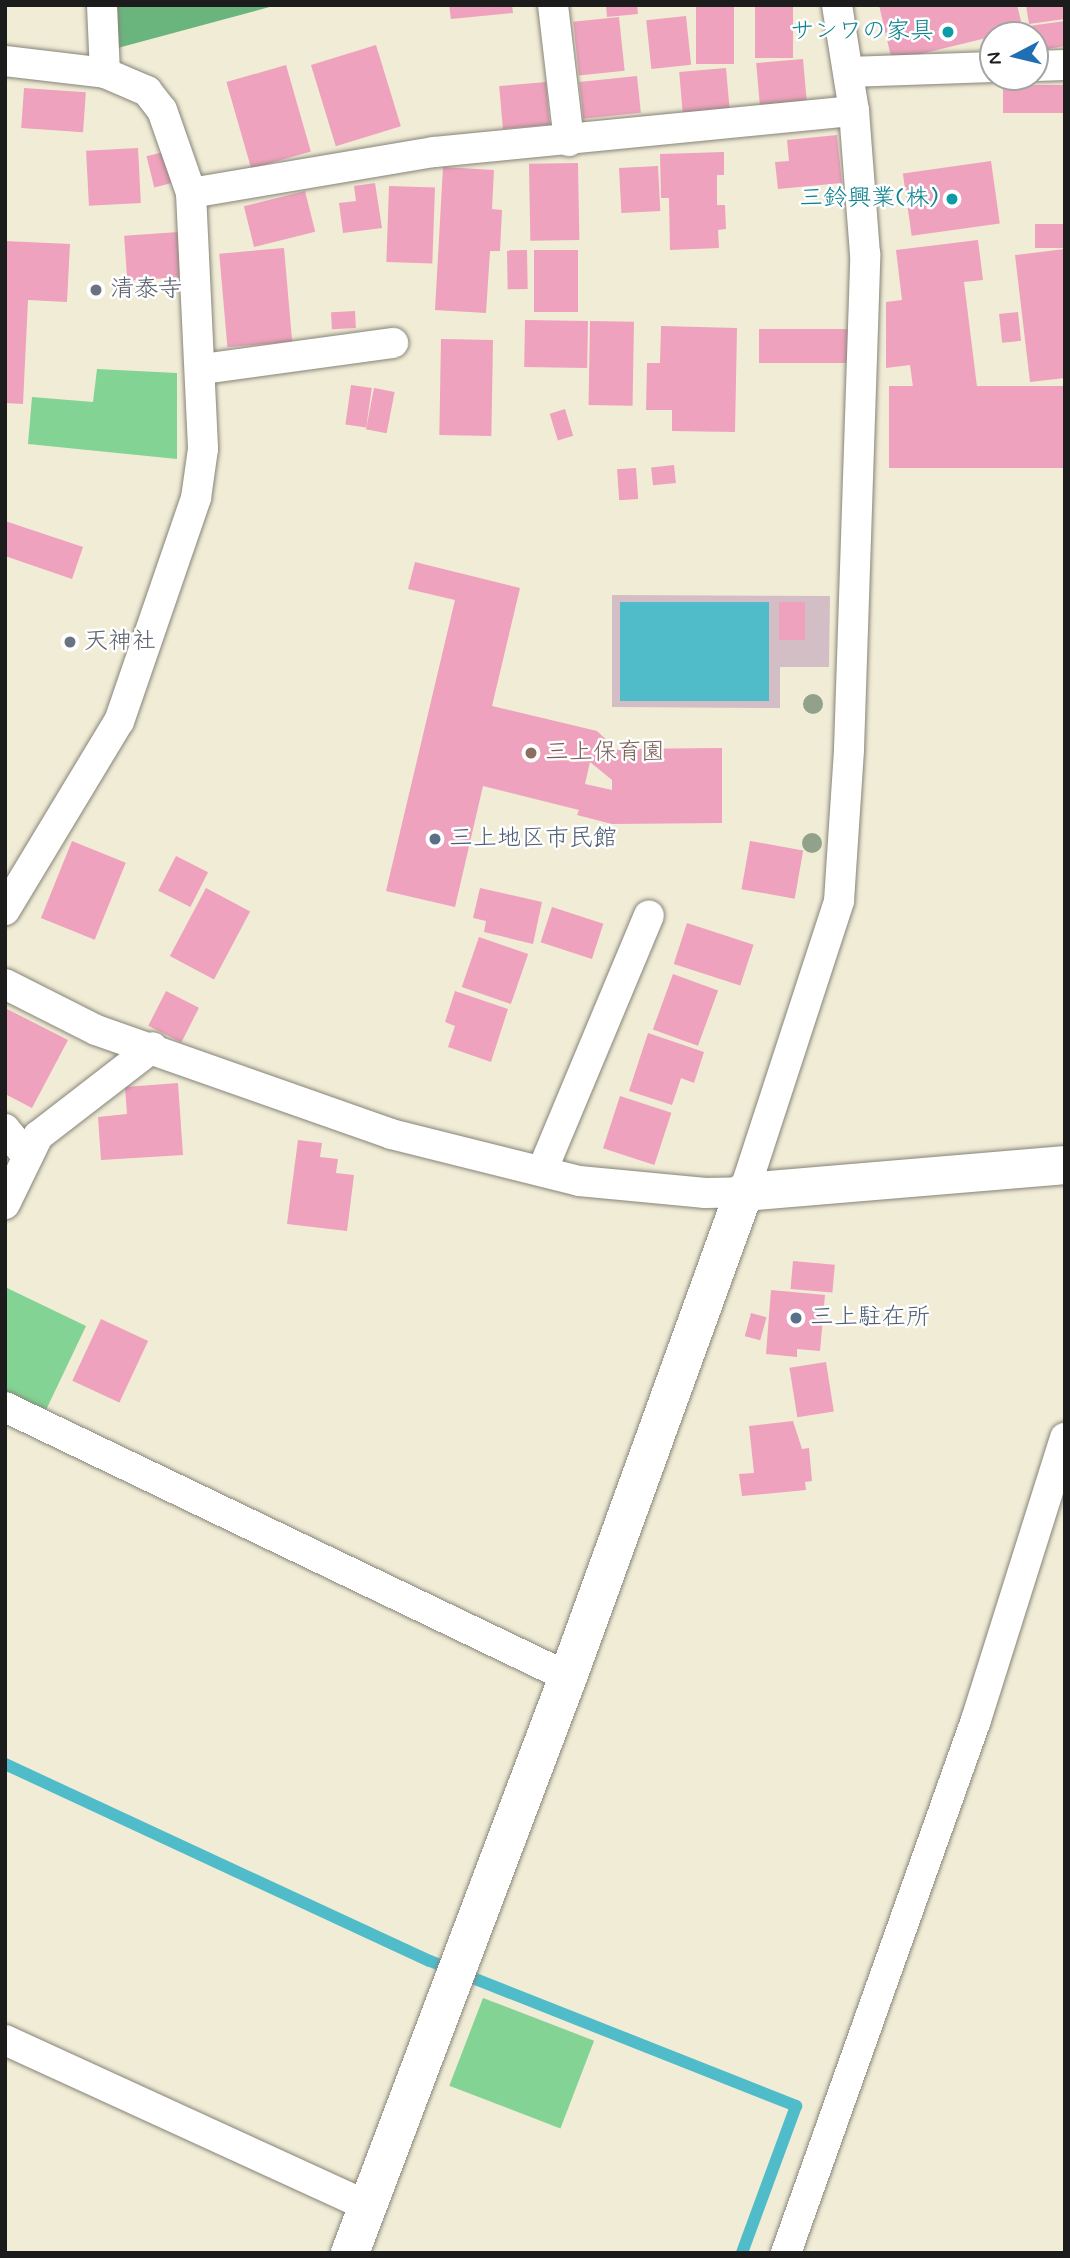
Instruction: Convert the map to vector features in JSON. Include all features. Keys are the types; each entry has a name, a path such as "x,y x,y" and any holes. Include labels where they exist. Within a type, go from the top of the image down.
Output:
{"street":[{"path":"102,5 105,73"},
{"path":"553,5 569,141"},
{"path":"350,2253 365,2205 568,1677 744,1192 839,901 849,749 865,254 854,111 837,5"},
{"path":"5,61 105,73 147,91 162,110 191,193 202,369 203,449 196,498 120,721 5,910"},
{"path":"848,72 979,67"},
{"path":"191,193 434,152 569,141 854,111"},
{"path":"202,369 393,343"},
{"path":"542,1171 649,915"},
{"path":"5,984 96,1030 153,1047 391,1134 579,1181 705,1193 744,1192 1065,1165"},
{"path":"5,1204 38,1136 153,1047"},
{"path":"5,1129 28,1157"},
{"path":"5,1407 568,1677"},
{"path":"786,2253 976,1720 1065,1438"},
{"path":"5,2040 365,2205"}],"shaded area":[{"path":"612,595 830,596 829,667 780,667 780,708 612,707"}],"green space":[{"path":"113,5 277,5 114,49"},
{"path":"97,369 177,373 177,459 28,444 32,397 93,402"},
{"path":"5,1287 86,1326 46,1410 5,1391"},
{"path":"483,1998 594,2041 560,2128 449,2086"}],"water":[{"path":"620,602 769,602 769,701 620,701"}],"building":[{"path":"449,5 512,5 513,13 451,19"},
{"path":"606,5 637,5 638,14 607,17"},
{"path":"696,5 734,5 734,64 696,64"},
{"path":"755,5 793,5 793,58 755,58"},
{"name":"サンワの家具","path":"879,5 1017,5 1021,21 979,21 979,40 892,61"},
{"path":"1026,5 1065,5 1065,19 1029,21"},
{"path":"686,16 691,65 651,69 646,20"},
{"path":"619,17 625,71 579,76 573,22"},
{"path":"1065,21 1065,46 1049,49 1049,23"},
{"path":"376,45 401,126 336,146 311,65"},
{"path":"803,59 807,101 760,105 756,63"},
{"path":"286,65 311,152 251,169 226,82"},
{"path":"726,68 730,111 683,115 679,72"},
{"path":"637,76 641,113 583,119 579,82"},
{"path":"546,82 550,125 503,129 499,86"},
{"path":"1049,85 1065,85 1065,113 1003,113 1003,91 1049,91"},
{"path":"24,88 86,92 83,132 21,128"},
{"path":"837,135 842,183 778,189 775,162 789,161 787,140"},
{"path":"138,148 141,203 89,206 86,151"},
{"path":"164,152 172,183 154,187 147,156"},
{"path":"724,152 724,175 717,175 717,205 725,205 726,229 718,230 719,248 670,250 669,198 661,198 660,154"},
{"name":"三鈴興業(株)","path":"991,161 1000,223 912,236 903,173"},
{"path":"578,163 579,240 530,241 529,164"},
{"path":"658,166 660,211 621,213 619,168"},
{"path":"443,167 494,170 492,209 502,210 500,251 490,251 486,313 435,310"},
{"path":"375,183 382,228 343,233 339,203 356,201 354,186"},
{"path":"389,186 435,188 432,264 386,262"},
{"path":"305,191 315,232 254,247 244,206"},
{"path":"1035,224 1065,224 1065,248 1035,248"},
{"path":"179,232 182,277 127,281 124,236"},
{"path":"978,240 983,280 964,282 978,395 915,402 910,365 886,368 886,302 902,300 896,250"},
{"path":"5,241 70,244 67,302 28,300 23,404 5,403"},
{"path":"284,248 292,342 227,347 219,254"},
{"path":"1065,249 1065,378 1030,382 1015,255"},
{"path":"507,250 527,250 528,289 508,289"},
{"path":"534,250 578,250 578,312 534,312"},
{"path":"355,311 356,328 332,329 331,312"},
{"path":"1018,312 1021,341 1002,343 999,314"},
{"path":"525,320 588,321 587,368 524,367"},
{"path":"590,321 634,322 633,406 589,405"},
{"path":"661,326 737,328 735,432 672,431 672,410 646,410 647,363 660,363"},
{"path":"759,329 850,329 850,363 759,363"},
{"path":"441,339 493,340 491,436 439,435"},
{"path":"351,385 372,388 366,428 345,425"},
{"path":"889,386 1065,386 1065,468 889,468"},
{"path":"374,388 395,392 387,433 366,429"},
{"path":"565,409 573,436 558,440 550,414"},
{"path":"674,465 676,483 653,485 651,467"},
{"path":"636,468 638,499 619,500 617,469"},
{"path":"5,521 83,547 72,579 5,556"},
{"path":"415,562 520,588 492,706 597,731 616,749 722,748 722,823 612,824 577,815 579,810 483,786 455,907 386,891 455,600 408,589","holes":["590,762 612,780 612,790 585,784"]},
{"path":"779,602 805,602 805,640 779,640"},
{"path":"72,841 126,863 95,940 41,918"},
{"path":"750,841 803,850 795,899 741,889"},
{"path":"176,856 208,872 190,907 158,891"},
{"path":"206,888 250,911 214,979 170,956"},
{"path":"480,888 542,902 533,944 484,932 486,921 473,918"},
{"path":"552,907 603,924 592,959 541,942"},
{"path":"687,923 754,945 740,986 674,964"},
{"path":"479,937 528,954 511,1004 462,987"},
{"path":"673,974 718,990 698,1046 653,1029"},
{"path":"166,991 199,1008 181,1043 148,1026"},
{"path":"455,991 508,1009 491,1062 448,1047 455,1026 445,1022"},
{"path":"5,1008 68,1040 32,1108 5,1094"},
{"path":"648,1033 704,1052 694,1083 681,1078 672,1105 629,1091"},
{"path":"178,1083 183,1155 101,1160 98,1117 127,1114 125,1087"},
{"path":"620,1096 671,1113 654,1165 603,1148"},
{"path":"298,1140 322,1143 320,1157 338,1159 336,1173 354,1175 347,1231 287,1224"},
{"path":"793,1261 835,1265 832,1293 791,1289"},
{"path":"771,1290 825,1295 820,1351 797,1349 797,1357 766,1354"},
{"path":"751,1313 766,1317 760,1340 745,1336"},
{"path":"101,1319 148,1341 119,1403 72,1381"},
{"path":"826,1362 834,1411 797,1417 789,1368"},
{"path":"793,1421 802,1449 809,1448 812,1481 805,1482 806,1490 742,1496 739,1474 754,1473 749,1426"}],"waterway":[{"path":"5,1764 430,1961 796,2106 742,2253"}],"place":[{"name":"サンワの家具","path":"948,32"},
{"name":"三鈴興業(株)","path":"952,199"},
{"name":"清泰寺","path":"96,290"},
{"name":"天神社","path":"70,642"},
{"name":"三上保育園","path":"531,753"},
{"name":"三上地区市民館","path":"435,839"},
{"name":"三上駐在所","path":"796,1318"}]}
